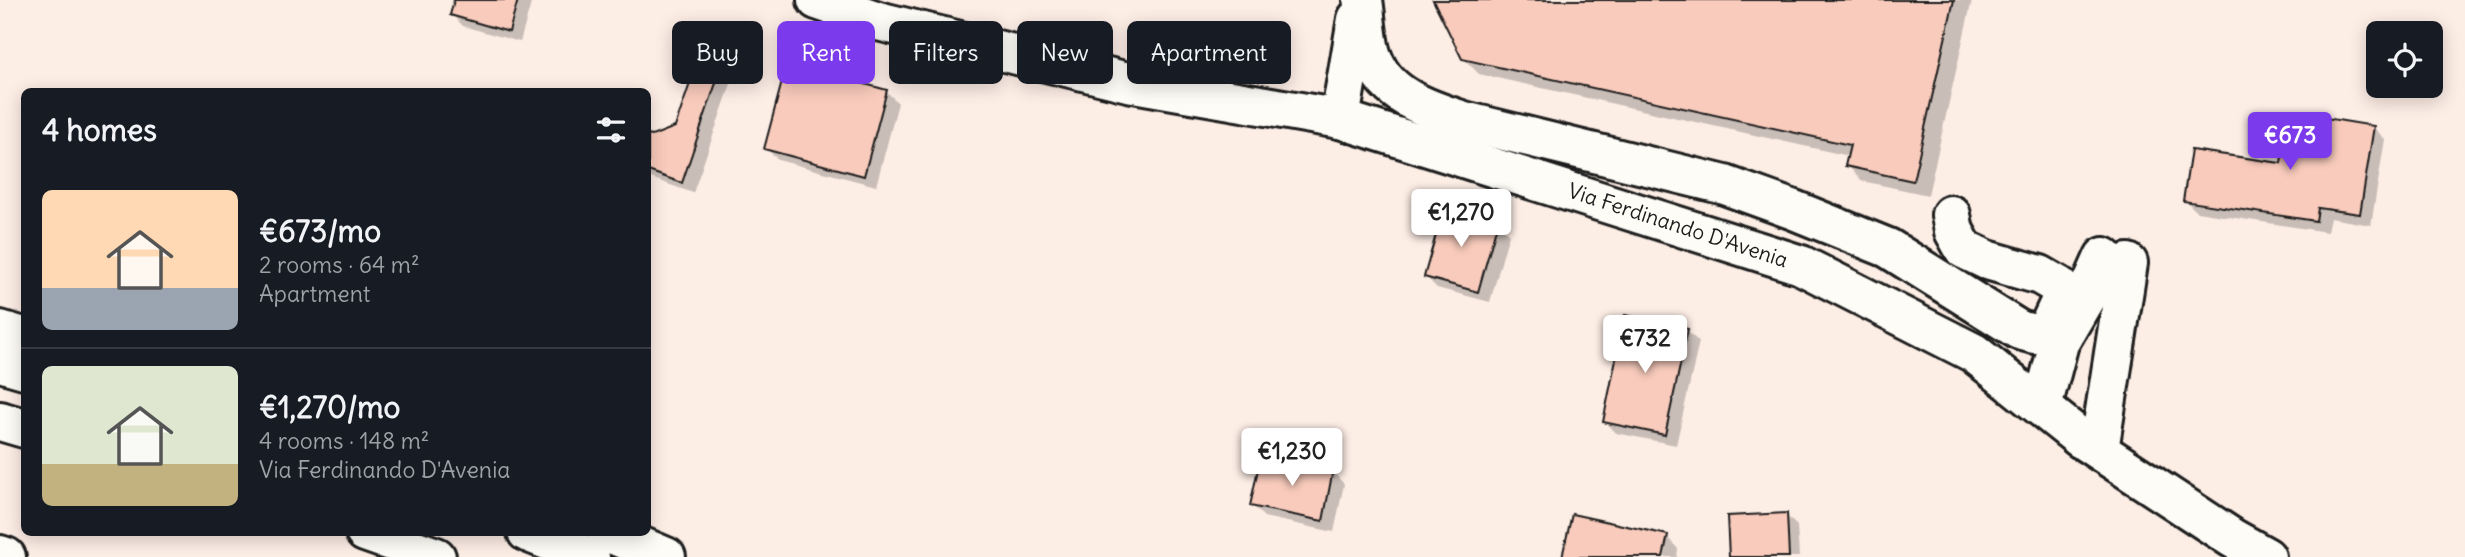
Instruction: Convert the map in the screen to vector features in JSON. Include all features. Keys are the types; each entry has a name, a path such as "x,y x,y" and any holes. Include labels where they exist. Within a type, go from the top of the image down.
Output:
{"main road":[{"name":"Via Ferdinando D'Avenia","path":"817,0 878,21 1128,82 1340,119 1801,264 1974,353 2099,450 2232,538 2266,557"},
{"path":"1340,119 1362,0"},
{"path":"1362,0 1373,60 1391,86 1423,107 1464,121 1725,185 1888,248 2020,330 2034,334 2063,323"},
{"path":"1951,215 1954,231 1964,249 1987,260 2040,275 2059,286 2063,323 2050,414 2080,405 2116,343"},
{"path":"2008,380 2063,323 2116,260 2116,343 2099,450"},
{"path":"0,330 21,336"},
{"path":"0,362 21,368"},
{"path":"0,421 21,427"},
{"path":"376,536 436,557"},
{"path":"537,536 590,557"},
{"path":"616,536 666,557"},
{"path":"0,555 6,557"}],"building":[{"path":"454,0 518,0 509,32 450,15"},
{"path":"1433,0 1954,0 1913,181 1845,166 1850,145 1462,59"},
{"path":"690,84 716,84 682,183 651,172 652,136 675,127"},
{"path":"781,84 865,84 887,90 864,176 764,149"},
{"path":"2289,112 2374,126 2360,214 2318,208 2316,221 2183,201 2191,150 2281,163"},
{"path":"1444,206 1498,221 1478,292 1424,277"},
{"path":"1625,315 1688,329 1665,435 1603,422"},
{"path":"1261,455 1333,470 1323,521 1250,506"},
{"path":"1787,513 1789,557 1729,557 1727,516"},
{"path":"1572,514 1668,535 1663,557 1562,557"}]}
